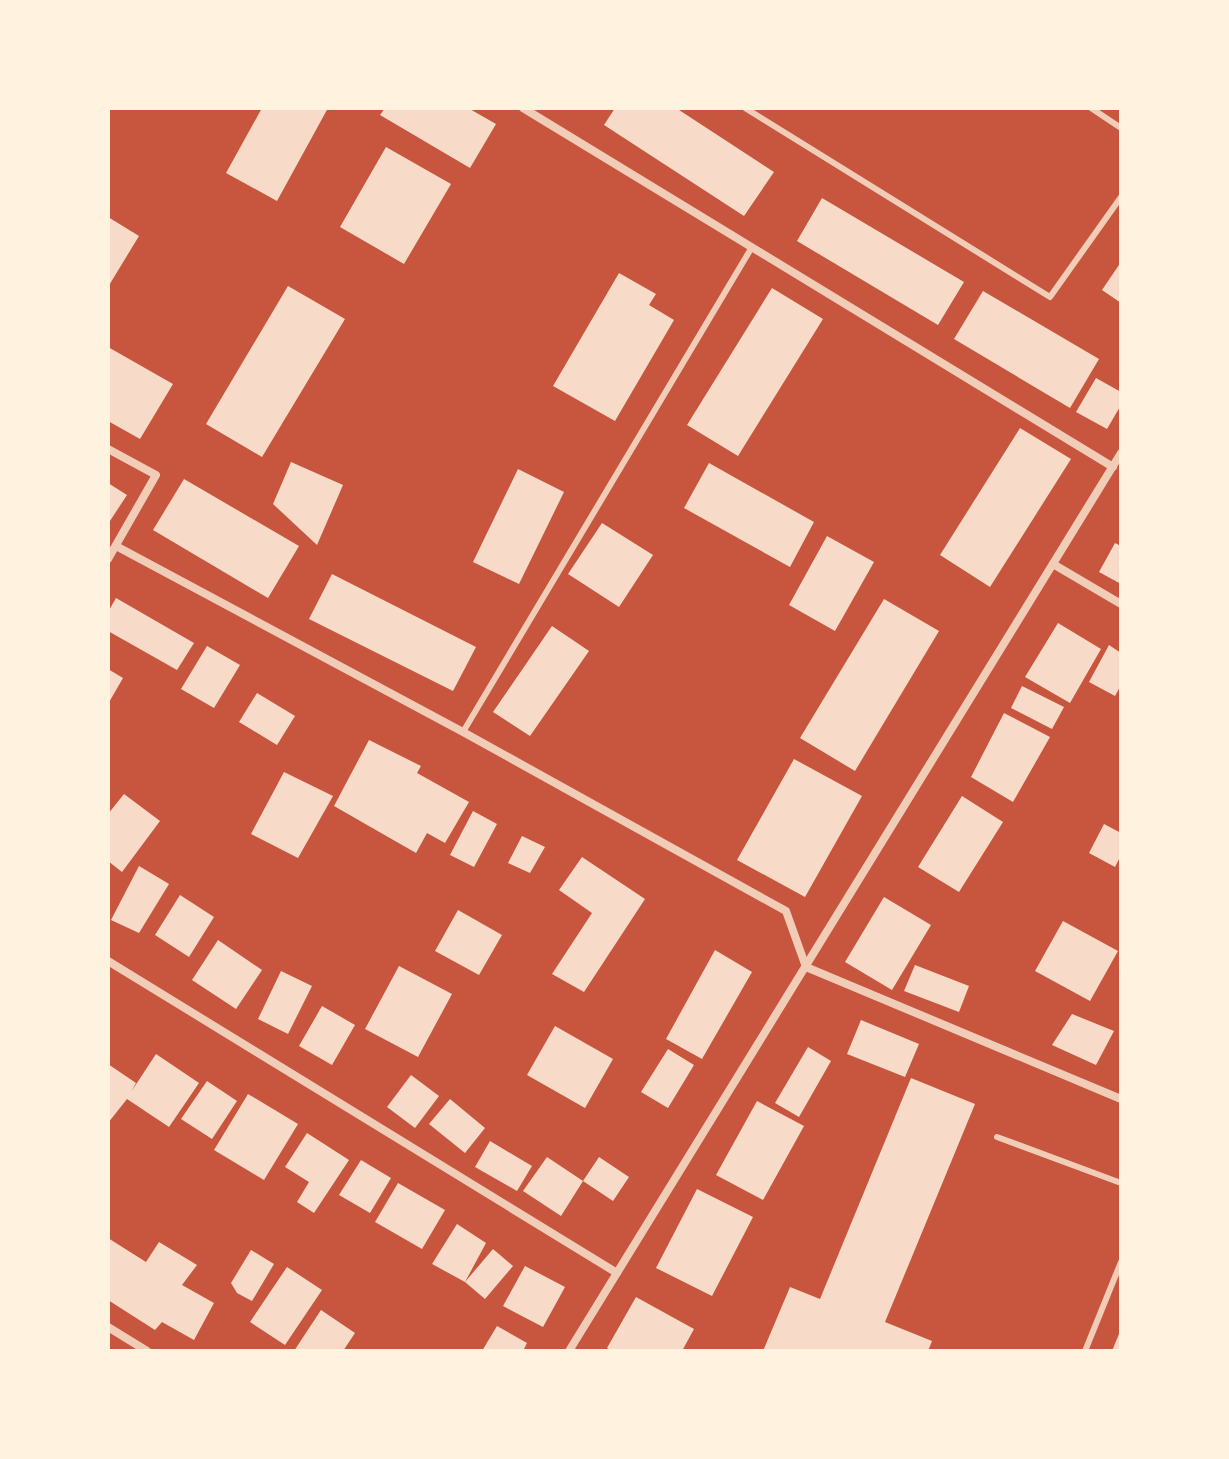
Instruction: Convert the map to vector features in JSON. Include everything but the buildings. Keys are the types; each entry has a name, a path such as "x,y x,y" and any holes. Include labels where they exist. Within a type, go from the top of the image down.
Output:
{"street":[{"path":"523,108 1113,467"},
{"path":"108,449 156,475 108,559"},
{"path":"569,1351 1121,453"},
{"path":"116,546 463,732 786,911 806,967 1121,1099"},
{"path":"1053,564 1121,604"},
{"path":"108,961 617,1273"},
{"path":"108,1327 147,1351"}],"lane":[{"path":"745,108 1050,297 1121,197"},
{"path":"1091,108 1121,128"},
{"path":"463,732 752,247"},
{"path":"997,1137 1121,1183"},
{"path":"1085,1351 1121,1262"}]}
